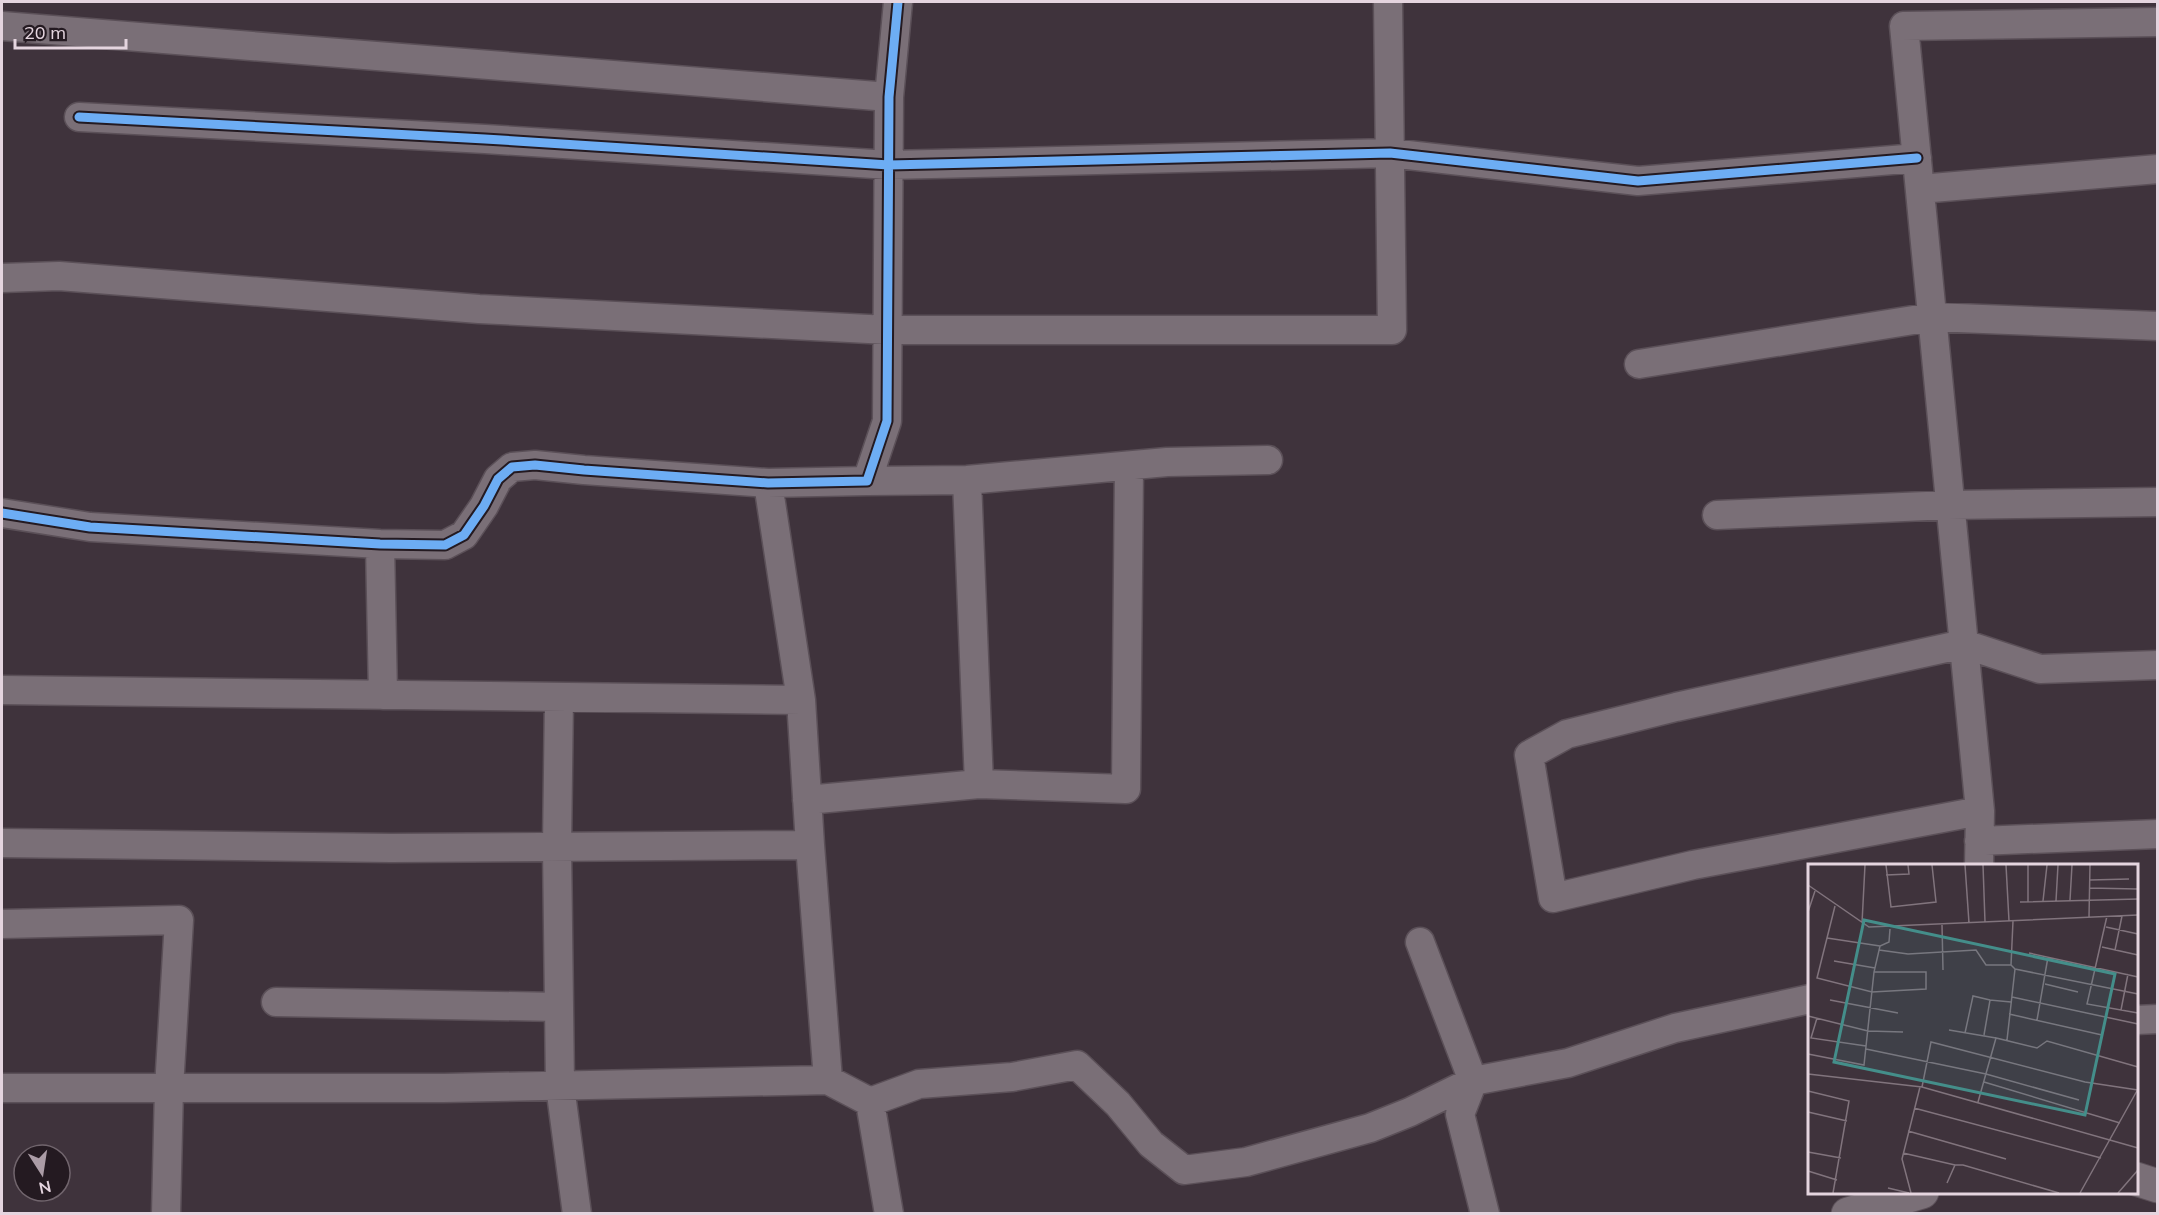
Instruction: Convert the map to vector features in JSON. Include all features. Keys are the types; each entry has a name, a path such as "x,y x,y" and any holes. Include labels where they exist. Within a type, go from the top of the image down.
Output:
{"street":[{"path":"867,481 887,421 889,97 898,2"},
{"path":"2,278 59,276 479,309 888,330 1392,330 1388,2"},
{"path":"2157,22 1905,26 1980,811 1979,853 2157,834"},
{"path":"2,26 889,97"},
{"path":"79,117 473,138 889,165 1390,153 1638,181 1917,158"},
{"path":"1920,189 2157,169"},
{"path":"1638,364 1932,317 2157,326"},
{"path":"2,513 90,528 380,544 445,545 464,535 484,506 498,479 512,467 535,465 768,483 967,480 1167,462 1268,460"},
{"path":"807,800 979,784 1126,789 1129,466"},
{"path":"967,480 979,784"},
{"path":"768,483 801,700 828,1080"},
{"path":"1717,515 1950,505 2157,502"},
{"path":"380,544 382,695"},
{"path":"1980,811 1693,865 1553,898 1529,755 1567,734 1676,707 1964,644 2040,669 2157,665"},
{"path":"2,690 801,700"},
{"path":"559,698 557,847 560,1086 577,1214"},
{"path":"2,843 391,848 810,845"},
{"path":"2,924 179,920 169,1088 166,1214"},
{"path":"1420,942 1473,1081 1460,1114 1485,1214"},
{"path":"2,1088 444,1088 828,1080 870,1102 919,1084 1012,1077 1077,1065 1118,1104 1151,1144 1184,1170 1246,1162 1370,1128 1410,1112 1473,1081 1568,1063 1675,1028 1808,999"},
{"path":"276,1002 559,1007"},
{"path":"2138,1020 2157,1019"},
{"path":"870,1102 889,1214"},
{"path":"2138,1180 2157,1186"},
{"path":"1848,1214 1915,1194"}],"cycle path":[{"path":"2,513 90,527 380,544 445,545 464,535 484,506 498,479 512,467 535,465 768,483 867,481 887,421 889,97 898,2"},
{"path":"79,117 485,139 889,165 1390,153 1638,181 1917,158"}]}
